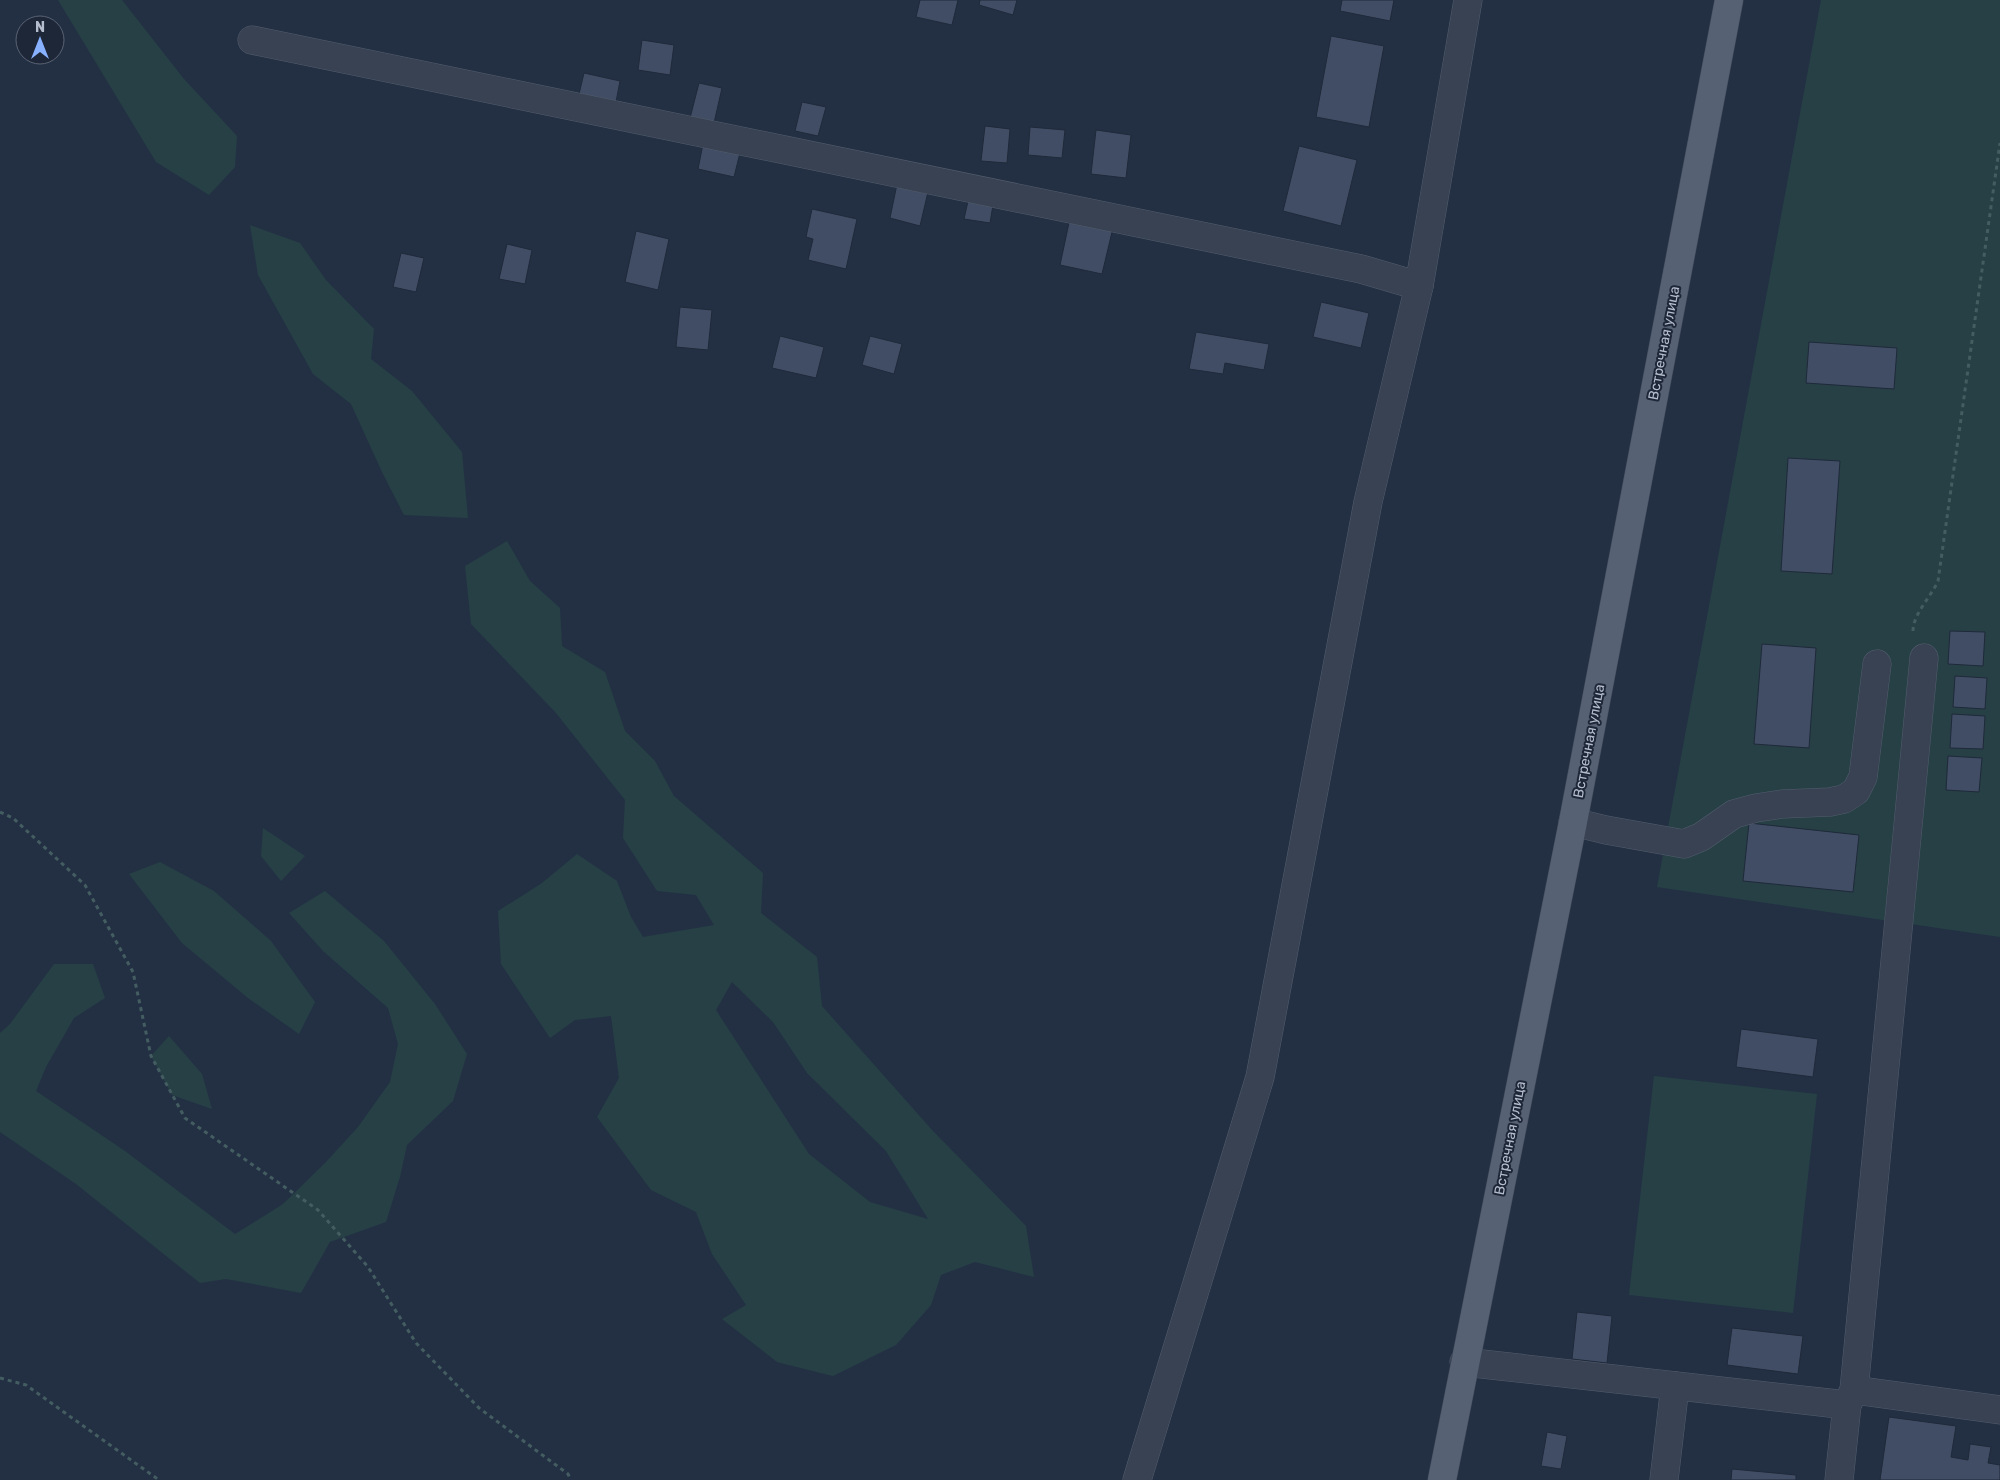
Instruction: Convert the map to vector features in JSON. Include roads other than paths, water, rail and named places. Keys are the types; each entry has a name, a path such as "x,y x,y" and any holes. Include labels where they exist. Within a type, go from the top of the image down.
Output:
{"main road":[{"name":"Встречная улица","path":"1442,1480 1573,822 1729,0"}],"street":[{"path":"1137,1480 1260,1077 1368,502 1418,286 1468,0"},
{"path":"252,40 1361,269 1418,286"},
{"path":"1839,1480 1850,1398 1924,658"},
{"path":"1573,822 1684,844 1701,837 1734,814 1782,804 1830,802 1844,798 1856,791 1863,777 1877,664"},
{"path":"1464,1362 1675,1386 2000,1410"},
{"path":"1664,1480 1675,1386"}]}
